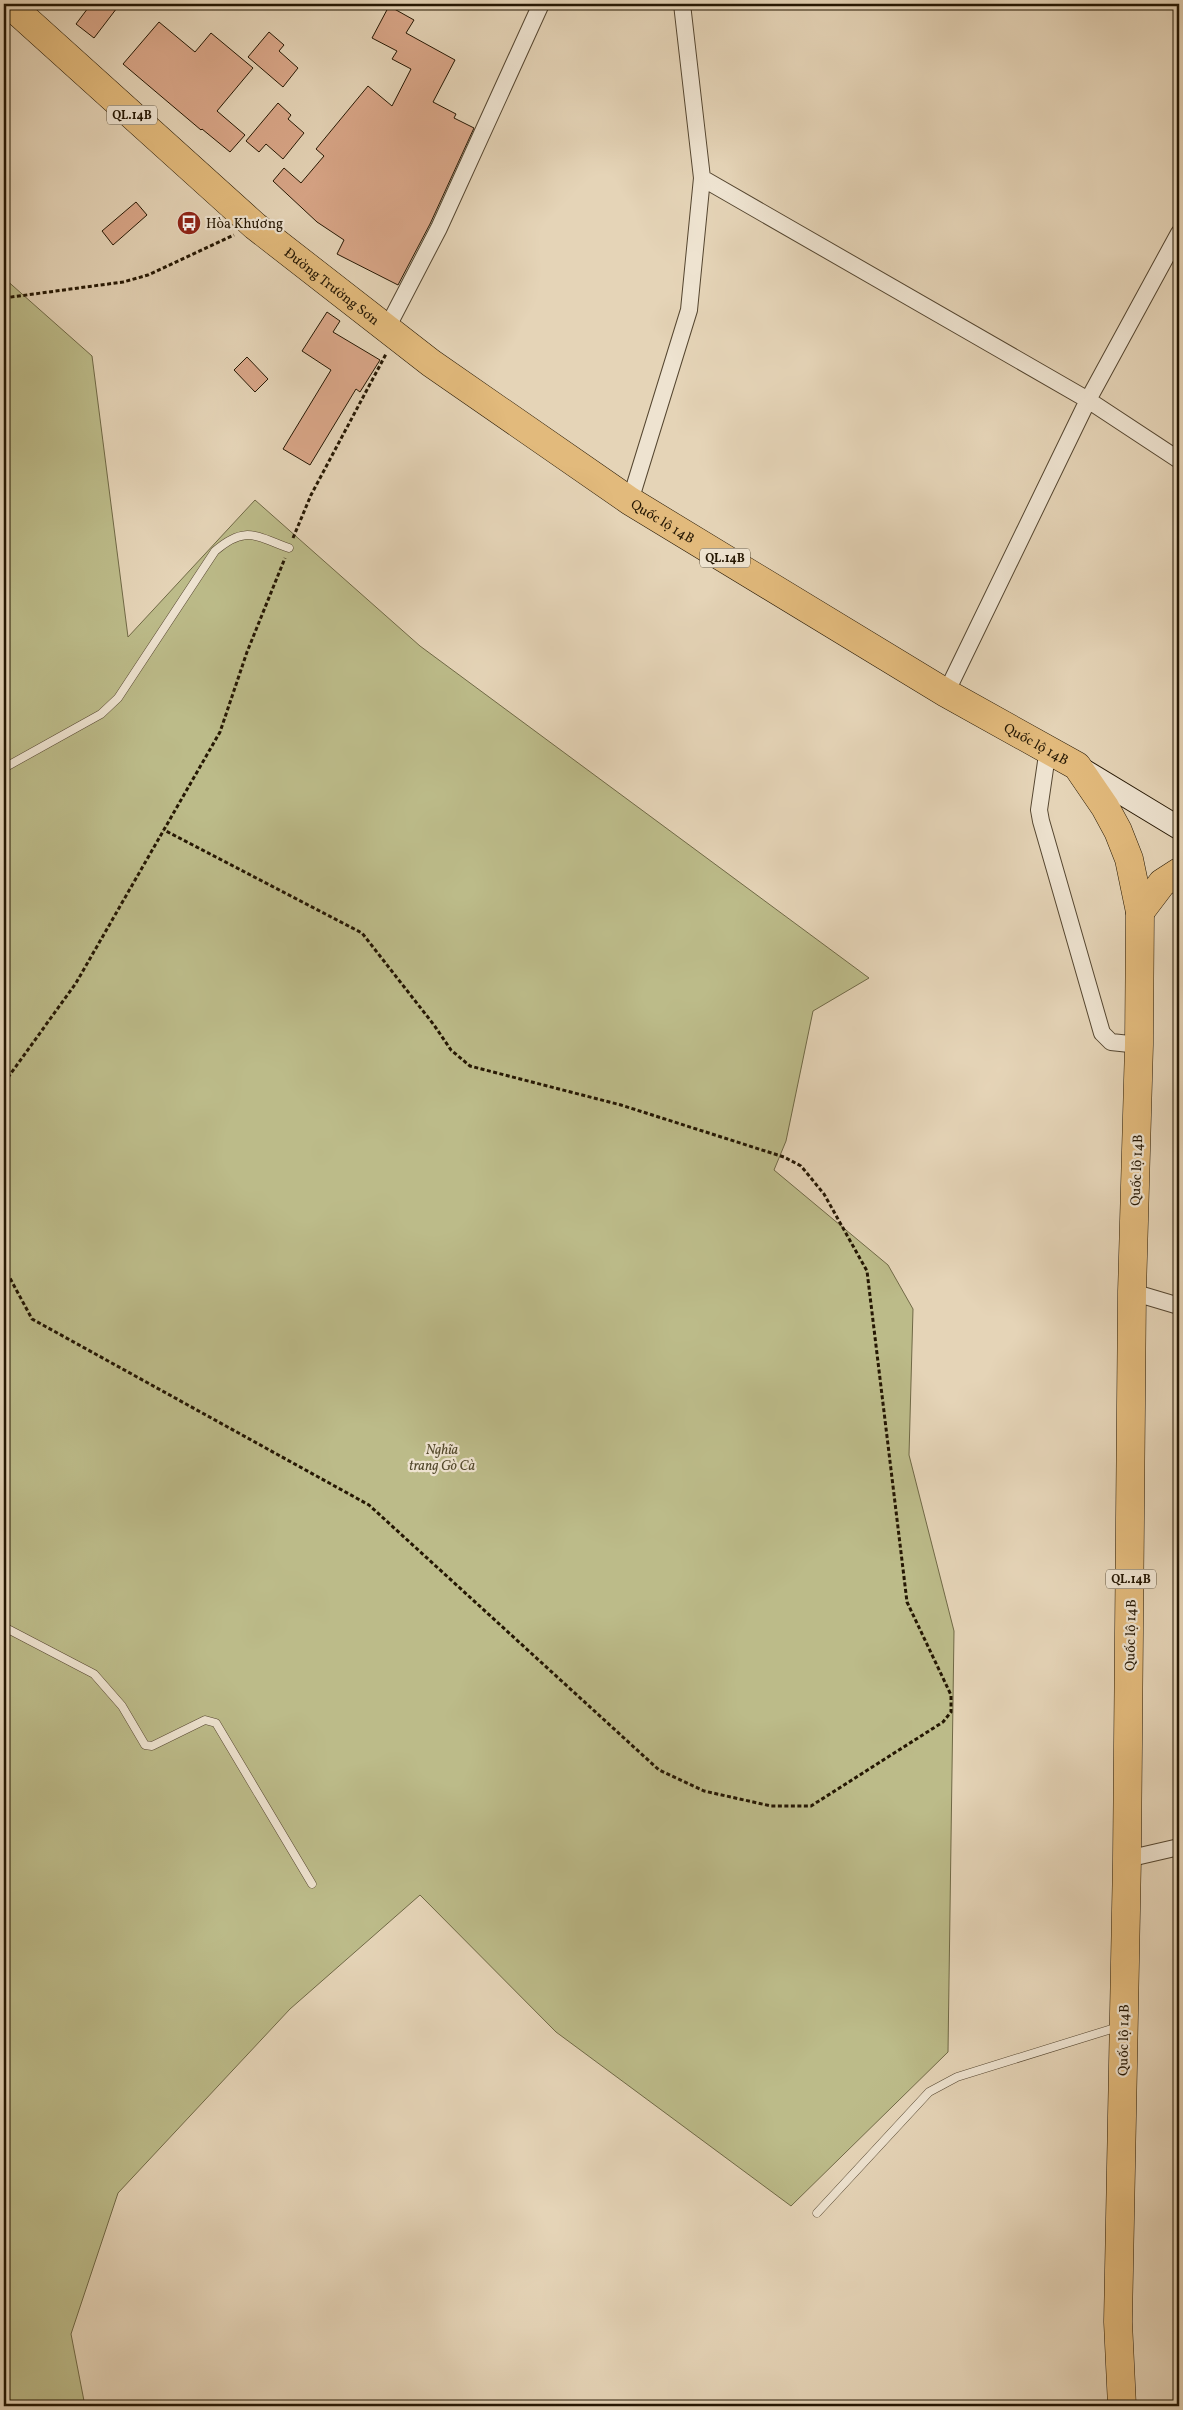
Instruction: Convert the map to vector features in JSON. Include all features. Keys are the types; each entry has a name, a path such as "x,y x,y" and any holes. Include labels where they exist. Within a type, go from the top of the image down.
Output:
{"highway":[{"name":"Đường Trường Sơn","path":"9,4 255,226 392,332"},
{"name":"Quốc lộ 14B","path":"392,332 630,501 946,693 1048,748 1077,766 1105,807 1129,859 1140,912 1139,1046 1132,1292 1128,1859 1118,2322 1122,2406"},
{"path":"1140,912 1162,883 1179,872"}],"main road":[{"path":"1077,766 1179,828"}],"street":[{"path":"392,332 541,4"},
{"path":"630,501 689,310 702,178 682,4"},
{"path":"702,178 1088,400 1179,460"},
{"path":"946,693 1088,400 1179,233"},
{"path":"1048,748 1039,810 1041,821 1102,1033 1111,1042 1139,1046"},
{"path":"1132,1292 1179,1306"},
{"path":"1128,1859 1179,1847"}],"lane":[{"path":"4,768 101,714 118,698 215,551 228,540 241,534 252,535 289,548"},
{"path":"4,1627 94,1674 122,1706 145,1745 152,1746 205,1720 216,1724 312,1884"},
{"path":"817,2213 929,2092 957,2077 1123,2026"}],"path":[{"path":"4,298 131,280 255,226"},
{"path":"4,1083 76,983 220,732 247,652 311,495 392,332"},
{"path":"4,1267 32,1319 369,1505 660,1770 704,1791 771,1806 811,1806 943,1722 951,1712 951,1695 907,1602 867,1270 824,1194 801,1166 784,1157 621,1105 470,1066 451,1050 434,1025 362,933 164,830"}],"green space":[{"name":"Nghĩa trang Gò Cà","path":"4,278 92,356 128,637 255,500 420,646 869,978 813,1011 786,1141 774,1170 888,1265 913,1309 909,1455 954,1631 948,2052 791,2206 556,2032 420,1895 290,2009 118,2193 71,2334 85,2406 4,2406"}],"building":[{"path":"91,4 120,4 94,38 76,24"},
{"path":"389,6 414,20 406,33 455,60 433,102 456,114 454,118 474,128 430,224 398,285 337,254 344,240 317,222 273,181 284,168 301,183 324,156 316,149 368,86 392,106 411,69 392,59 397,51 372,38"},
{"path":"159,22 195,52 211,33 253,68 217,111 245,135 230,152 123,64"},
{"path":"269,32 284,45 279,51 298,68 283,87 248,57"},
{"path":"278,103 291,115 288,119 304,133 283,159 266,144 259,152 246,141"},
{"path":"136,202 147,215 113,245 102,231"},
{"path":"327,312 340,321 333,332 380,360 360,392 356,389 310,465 283,449 331,370 302,351"},
{"path":"247,357 268,379 255,392 234,370"}],"place":[{"name":"Hòa Khương","path":"189,223"}]}
